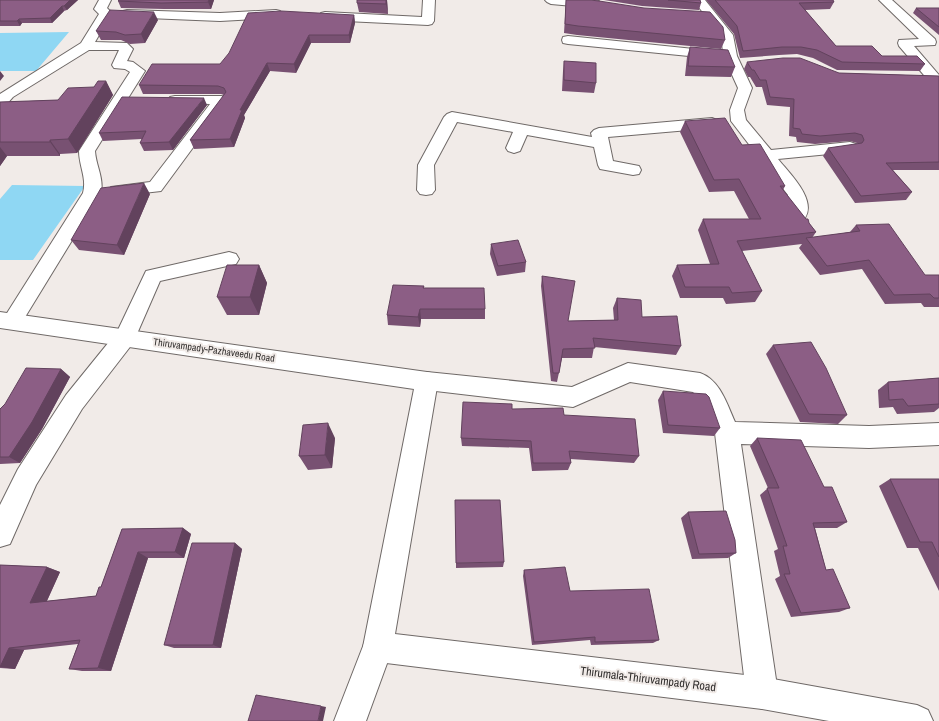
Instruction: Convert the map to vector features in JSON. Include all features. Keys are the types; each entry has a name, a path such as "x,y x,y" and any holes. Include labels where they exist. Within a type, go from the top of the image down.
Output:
{"street":[{"path":"314,16 428,21 429,0"},
{"path":"551,0 605,5"},
{"path":"699,0 727,34 732,60 746,88 737,110 739,121 797,194 799,214"},
{"path":"885,0 930,42 904,43 937,78"},
{"path":"237,16 243,6"},
{"path":"86,46 105,7 237,16 291,15"},
{"path":"696,14 711,16"},
{"path":"568,40 732,60 749,64"},
{"path":"0,103 8,94 86,46 122,46 126,49 118,65 128,65 138,70 128,100 87,151 88,166 95,179 92,193 6,320"},
{"path":"920,77 937,78"},
{"path":"92,193 155,187 221,100 159,100"},
{"path":"426,190 426,166 452,117 601,143"},
{"path":"633,170 606,165 599,133 739,121"},
{"path":"514,148 522,129"},
{"path":"767,155 850,147"},
{"path":"0,534 27,477 74,402 125,337 153,276 229,259"},
{"name":"Thiruvampady-Pazhaveedu Road","path":"6,320 427,381 572,397 628,372 700,383 714,400 727,433 762,693"},
{"path":"350,721 378,647 427,381"},
{"path":"727,433 869,437 939,434"},
{"name":"Thirumala-Thiruvampady Road","path":"378,647 762,693 917,721"}],"water":[{"path":"69,32 36,71 0,71 0,33"},
{"path":"12,185 85,186 33,260 0,260 0,199"}],"building":[{"path":"0,0 70,0 50,18 0,21"},
{"path":"209,0 208,2 161,3 118,1"},
{"path":"357,0 386,0 386,4 357,3"},
{"path":"566,0 590,0 644,8 710,12 723,27 725,40 565,24"},
{"path":"668,0 700,0 701,3"},
{"path":"715,0 833,0 834,2 799,3 836,46 872,46 882,56 917,56 925,64 842,62 817,50 801,47 782,47 743,51 737,26"},
{"path":"916,8 939,8 939,27"},
{"path":"110,10 154,12 141,34 125,35 116,32 96,31"},
{"path":"281,11 354,15 349,35 309,35 294,64 267,63 240,110 242,110 230,139 190,140 226,92 224,88 218,86 139,85 152,64 220,64 229,53 248,13"},
{"path":"690,47 728,50 735,67 688,66"},
{"path":"783,58 800,58 839,73 939,76 939,162 886,163 912,192 861,196 828,148 862,143 864,140 862,135 855,133 820,136 802,134 800,129 793,128 794,99 770,97 766,80 760,80 747,62"},
{"path":"564,61 596,63 596,83 564,80"},
{"path":"98,81 106,81 68,139 50,140 50,142 0,142 0,102 58,100 68,88 94,87"},
{"path":"122,97 204,98 169,142 140,143 146,131 99,133"},
{"path":"725,118 742,145 760,144 785,186 780,186 806,219 808,219 809,223 816,232 737,241 762,291 732,293 729,287 685,287 677,265 719,264 703,219 761,219 739,179 714,180 685,121"},
{"path":"144,183 117,245 71,240 101,188"},
{"path":"889,224 925,275 939,275 939,298 934,298 930,294 894,295 869,260 827,266 806,238 860,231 856,225"},
{"path":"518,240 526,262 498,266 491,244"},
{"path":"227,265 259,265 250,297 217,297"},
{"path":"542,276 575,281 568,321 618,320 617,298 641,300 642,317 677,316 681,346 593,338 595,348 563,349 559,373 553,373"},
{"path":"393,285 424,286 423,288 484,288 485,309 420,309 418,317 387,315"},
{"path":"811,342 826,368 847,415 809,414 773,345"},
{"path":"26,368 61,369 32,422 9,457 0,457 0,409 5,404"},
{"path":"939,378 939,404 908,406 903,399 889,400 888,382"},
{"path":"663,391 706,394 709,397 720,428 668,425"},
{"path":"463,402 512,404 512,409 563,408 564,415 635,419 639,456 569,451 571,463 533,463 531,441 461,438"},
{"path":"328,423 325,455 299,456 303,425"},
{"path":"757,438 801,440 824,487 832,487 847,522 813,523 826,570 833,569 850,608 801,613 784,574 790,574 783,546 787,546 767,488 779,488"},
{"path":"890,479 939,479 939,557 932,542 920,542"},
{"path":"455,500 500,500 504,562 456,563"},
{"path":"726,511 735,540 736,553 699,554 688,512"},
{"path":"183,528 175,552 138,552 98,668 69,669 80,640 9,648 0,667 0,565 47,567 30,603 96,596 99,587 101,587 122,529"},
{"path":"192,543 235,543 213,645 164,645"},
{"path":"565,567 570,591 649,589 659,640 595,642 595,637 534,642 524,570"},
{"path":"256,695 321,706 318,721 248,721"}]}
